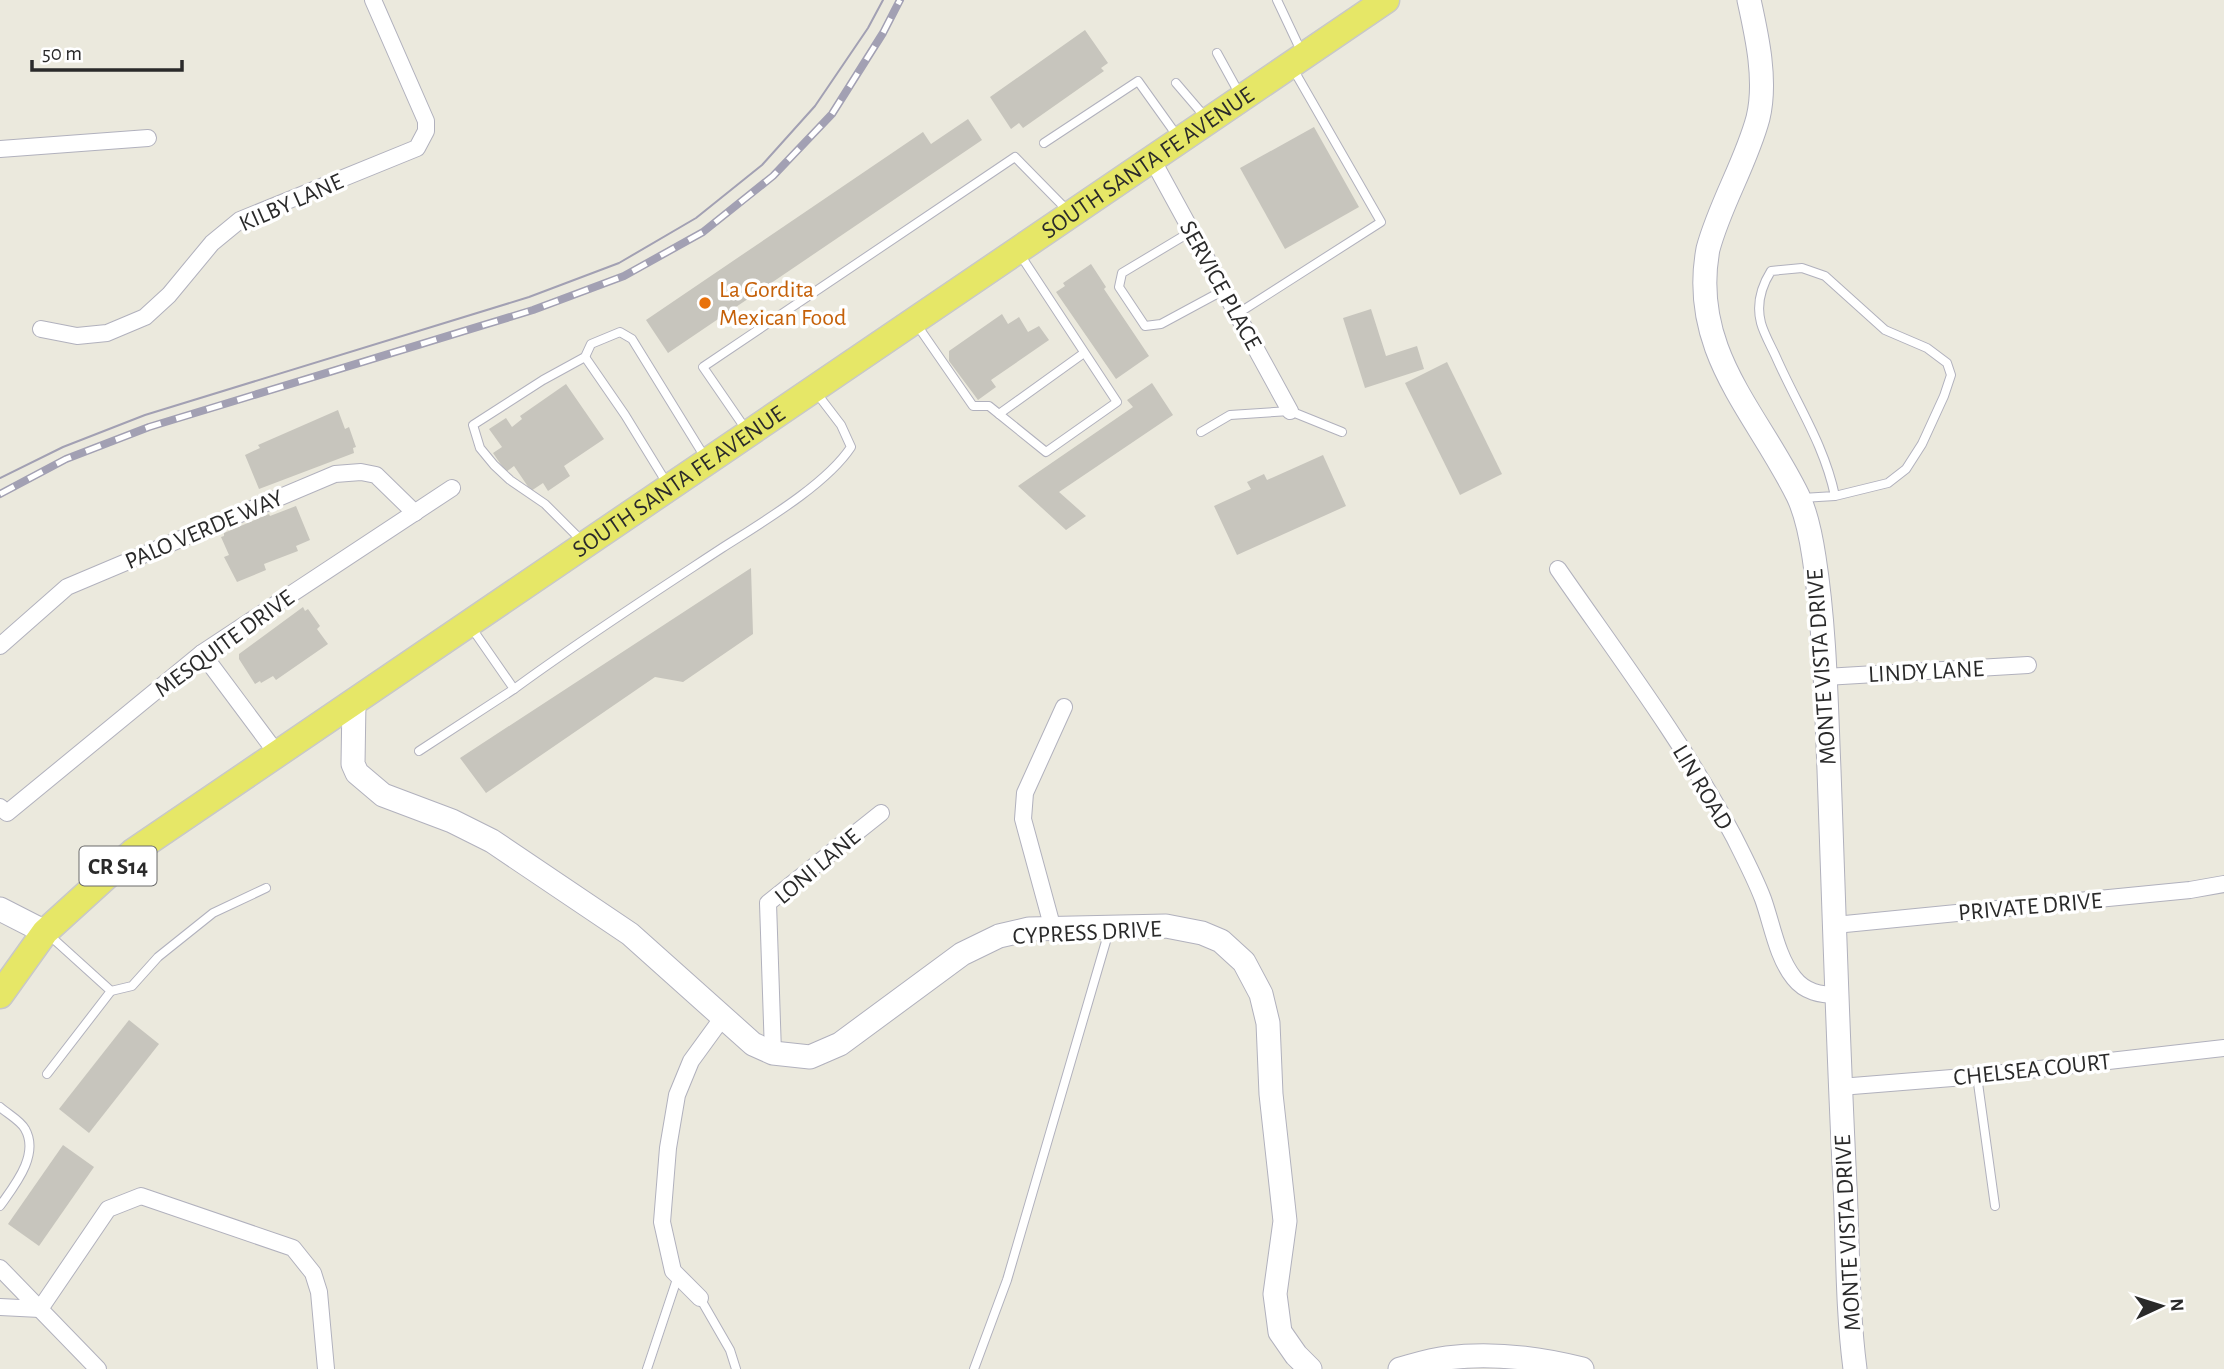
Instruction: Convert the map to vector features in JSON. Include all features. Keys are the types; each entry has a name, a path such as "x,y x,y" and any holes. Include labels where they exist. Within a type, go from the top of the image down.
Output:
{"main road":[{"name":"SOUTH SANTA FE AVENUE","path":"0,995 46,932 133,852 1242,98 1377,3"}],"street":[{"name":"KILBY LANE","path":"41,329 77,337 107,333 145,317 169,295 212,243 240,220 417,148 423,140 426,121 373,0"},
{"name":"MONTE VISTA DRIVE","path":"1749,0 1759,69 1758,116 1708,249 1704,267 1705,306 1714,345 1731,382 1799,498 1810,529 1817,578 1825,677 1840,1087 1855,1369"},
{"path":"0,149 148,138"},
{"name":"SERVICE PLACE","path":"1152,159 1290,411"},
{"name":"PALO VERDE WAY","path":"0,646 67,587 335,474 361,472 376,475 415,513"},
{"name":"MESQUITE DRIVE","path":"3,810 202,653 452,488"},
{"name":"LIN ROAD","path":"1558,569 1653,706 1718,807 1753,875 1780,953 1794,978 1819,995 1837,995"},
{"path":"202,653 278,755"},
{"name":"LINDY LANE","path":"1825,677 2028,665"},
{"name":"CYPRESS DRIVE","path":"355,702 352,753 357,773 372,787 395,801 452,821 492,841 629,934 753,1044 773,1053 810,1057 840,1044 962,954 999,936 1029,929 1166,926 1202,933 1221,941 1244,962 1261,994 1268,1023 1271,1094 1285,1220 1275,1294 1280,1332 1306,1368"},
{"path":"1053,929 1023,819 1025,793 1064,707"},
{"name":"LONI LANE","path":"773,1053 768,902 881,813"},
{"name":"PRIVATE DRIVE","path":"1835,925 2190,890 2224,884"},
{"path":"0,909 46,932"},
{"path":"700,1297 673,1271 662,1222 668,1148 677,1095 691,1061 723,1017"},
{"name":"CHELSEA COURT","path":"1840,1087 1977,1076 2224,1048"},
{"path":"40,1309 108,1209 141,1196 293,1248 313,1273 319,1292 327,1369"},
{"path":"0,1268 98,1369"},
{"path":"0,1307 40,1309"},
{"path":"1400,1369 1447,1358 1495,1355 1532,1364 1582,1369"}],"lane":[{"path":"1237,314 1381,222 1297,60 1277,0"},
{"path":"1217,53 1242,98"},
{"path":"1044,144 1138,81 1180,140"},
{"path":"1176,83 1208,120"},
{"path":"749,433 704,368 715,360 1016,157 1071,214"},
{"path":"1192,231 1122,273 1119,287 1145,326 1161,324 1224,290"},
{"path":"914,321 973,406 989,407 1045,452 1117,402 1018,250"},
{"path":"1799,498 1835,496 1888,483 1906,469 1922,443 1951,374 1947,363 1937,355 1885,330 1825,276 1802,268 1771,271 1763,284 1759,304 1761,323 1788,384 1817,437 1829,468 1835,496"},
{"path":"586,545 545,504 510,480 494,465 480,448 473,425 584,357 591,344 620,332 632,339 708,461"},
{"path":"999,414 1084,353"},
{"path":"584,357 625,415 670,488"},
{"path":"419,751 779,510 841,463 851,447 841,425 813,390"},
{"path":"1201,432 1230,415 1290,411 1342,432"},
{"path":"470,624 514,689"},
{"path":"47,1074 111,990 132,986 158,957 213,913 266,888"},
{"path":"974,1369 1007,1280 1110,928"},
{"path":"46,932 111,990"},
{"path":"1977,1076 1994,1206"},
{"path":"0,1107 24,1127 29,1145 25,1164 0,1206"},
{"path":"647,1369 678,1276"},
{"path":"700,1297 730,1350 736,1369"}],"building":[{"path":"1085,30 1108,63 1101,68 1104,71 1023,128 1019,123 1011,129 990,97"},
{"path":"968,119 982,140 668,353 646,320 923,132 931,144"},
{"path":"1314,127 1359,207 1285,249 1240,168"},
{"path":"1091,264 1106,287 1104,289 1149,356 1116,379 1056,292 1065,286 1063,283"},
{"path":"1371,309 1386,356 1417,346 1424,369 1365,388 1343,318"},
{"path":"1002,314 1008,324 1019,317 1028,332 1039,326 1049,340 991,380 996,387 978,400 949,361 949,351"},
{"path":"1447,362 1502,474 1460,495 1405,383"},
{"path":"1152,383 1173,415 1059,492 1086,516 1066,530 1018,486 1133,407 1127,400"},
{"path":"566,384 604,439 564,466 570,476 548,491 543,483 531,491 514,466 506,472 493,453 502,447 489,429 506,418 512,427 522,419 520,416"},
{"path":"338,410 345,429 349,427 356,447 353,448 354,453 259,489 245,455 260,448 258,445"},
{"path":"1323,455 1346,506 1237,555 1214,506 1251,489 1247,482 1264,474 1267,480"},
{"path":"296,506 310,540 296,546 298,551 264,564 266,570 237,582 224,557 229,555 221,537 224,533"},
{"path":"751,568 753,634 683,682 655,677 486,793 460,758"},
{"path":"303,607 305,611 308,609 320,626 317,629 328,644 276,680 273,676 255,684 239,659 239,654"},
{"path":"129,1020 159,1044 89,1133 59,1109"},
{"path":"63,1145 94,1167 39,1246 8,1224"}],"tram line":[{"path":"0,478 63,447 145,415 529,297 619,263 696,218 762,165 815,106 868,28 883,0"}],"railway":[{"path":"0,494 66,459 149,427 533,310 624,276 703,232 773,176 832,114 883,33 900,0"}],"place":[{"name":"La Gordita Mexican Food","path":"705,303"}]}
